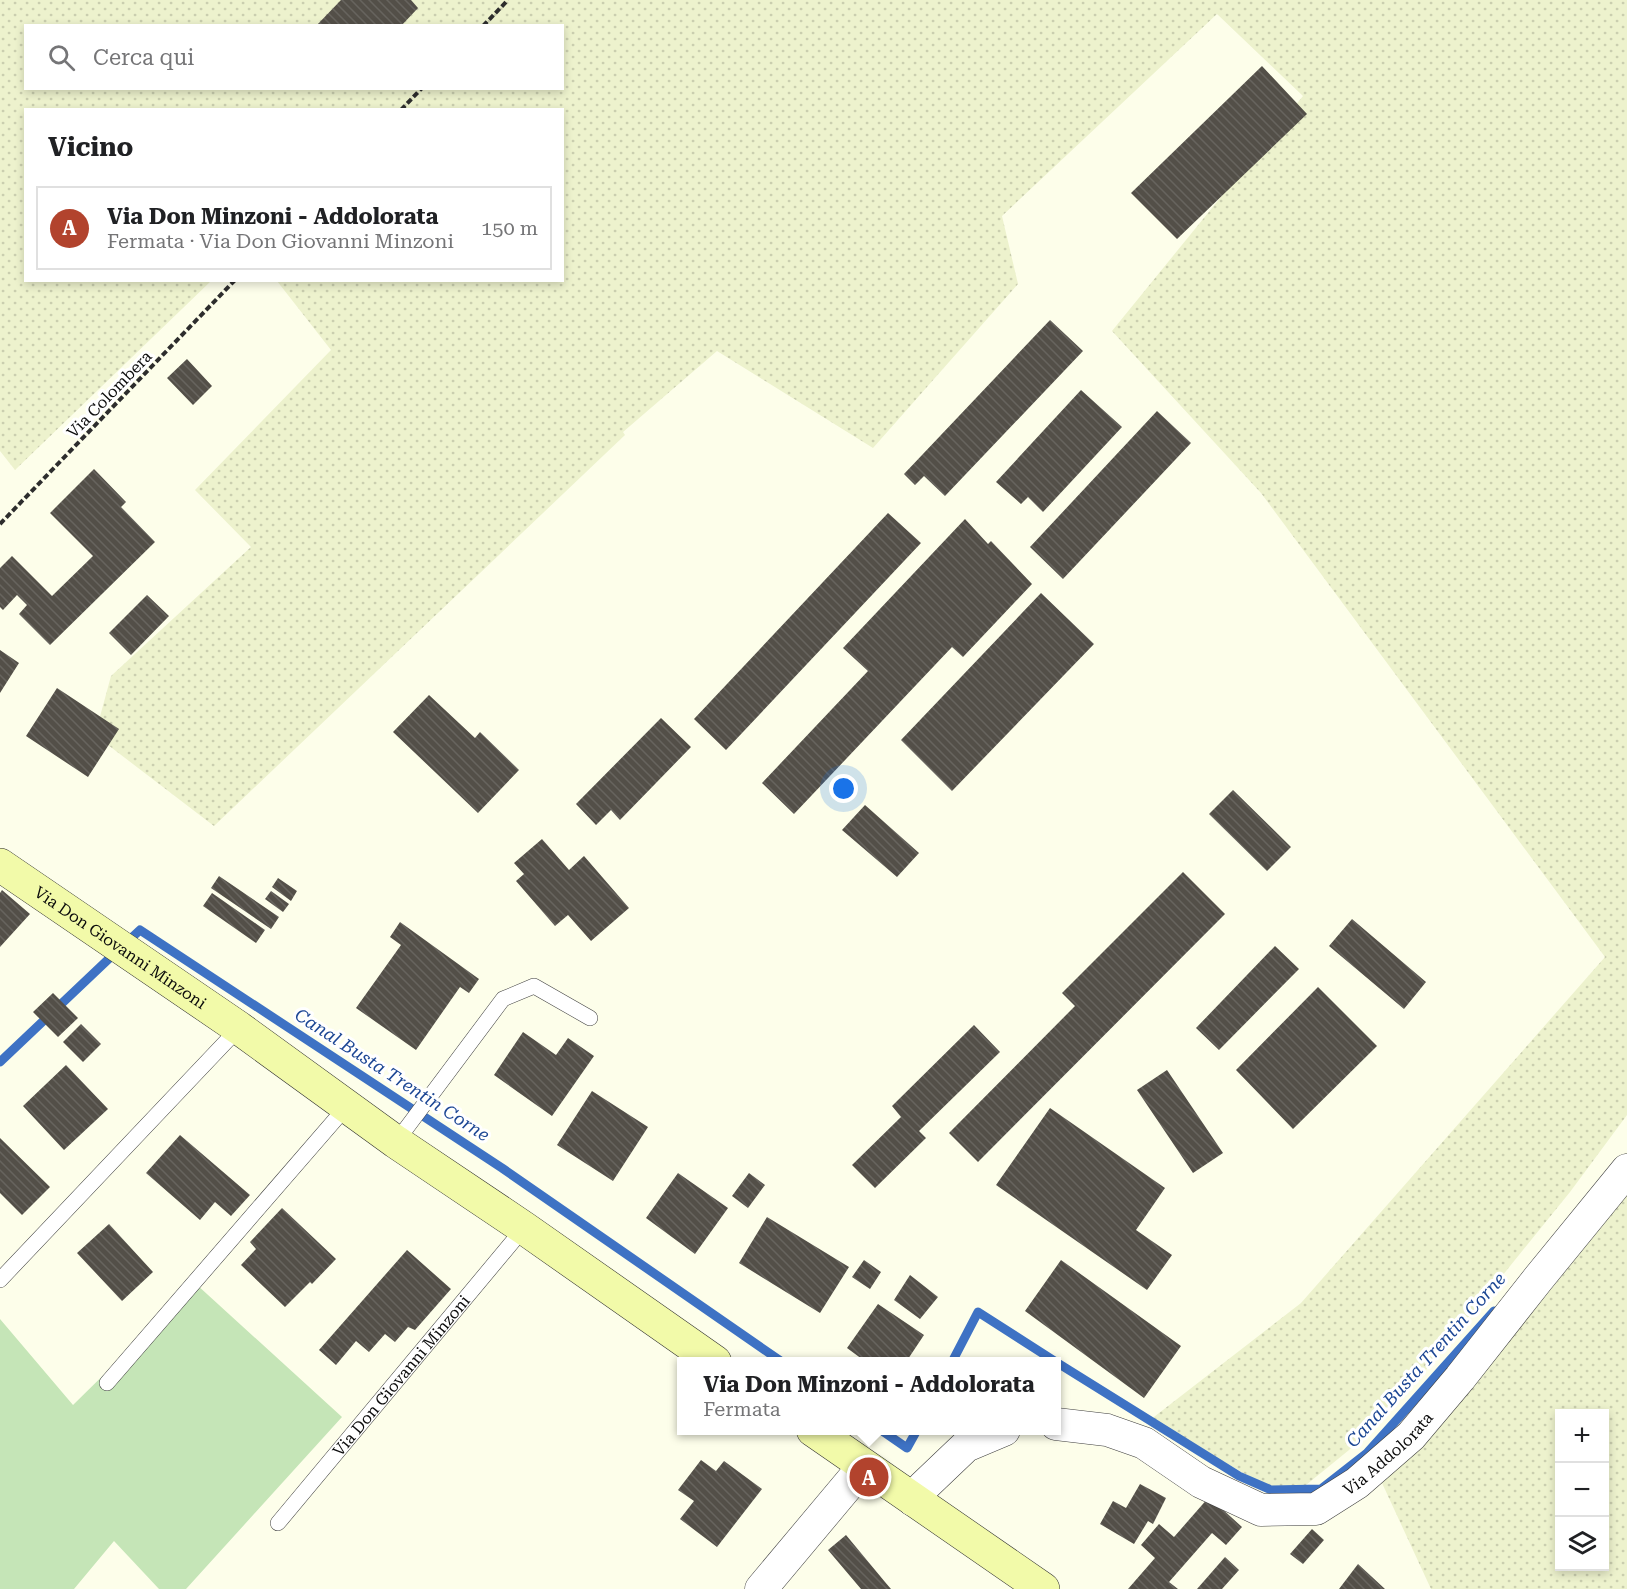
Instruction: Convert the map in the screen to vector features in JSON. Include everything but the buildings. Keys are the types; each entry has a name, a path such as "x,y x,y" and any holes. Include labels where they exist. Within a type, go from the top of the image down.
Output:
{"street":[{"name":"Via Don Giovanni Minzoni","path":"0,865 240,1028 396,1142 524,1228 708,1357"},
{"name":"Via Addolorata","path":"1061,1425 1107,1430 1144,1443 1201,1482 1261,1510 1316,1509 1358,1483 1411,1436 1627,1170"},
{"path":"819,1435 1043,1589"},
{"path":"914,1500 923,1487 966,1446 994,1435"},
{"path":"761,1589 864,1466"}],"lane":[{"path":"396,1142 503,999 534,986 590,1018"},
{"path":"0,1280 240,1028"},
{"path":"107,1383 347,1106"},
{"name":"Via Don Giovanni Minzoni","path":"278,1523 524,1228"}],"path":[{"path":"485,24 508,0"},
{"path":"403,108 420,90"},
{"name":"Via Colombera","path":"0,524 234,282"}],"green space":[{"path":"0,0 1627,0 1627,1115 1570,1192 1413,1386 1349,1450 1306,1485 1286,1490 1270,1488 1150,1420 1301,1303 1605,957 1261,493 1112,331 1303,96 1217,14 1002,216 1018,284 873,448 717,351 623,432 625,435 214,826 95,735 111,676 251,547 195,490 331,350 278,282 564,282 564,108 24,108 24,282 210,282 15,470 0,451"},
{"path":"1627,1193 1627,1589 1431,1589 1382,1483 1448,1417"},
{"path":"196,1284 342,1417 186,1589 159,1589 114,1541 74,1589 0,1589 0,1319 73,1405"}],"waterway":[{"name":"Canal Busta Trentin Corne","path":"126,943 140,930 502,1168 775,1357"},
{"name":"Canal Busta Trentin Corne","path":"0,1062 116,952"},
{"name":"Canal Busta Trentin Corne","path":"1061,1365 1239,1476 1271,1490 1321,1489 1367,1453 1494,1311"},
{"name":"Canal Busta Trentin Corne","path":"955,1357 978,1312 1048,1357"},
{"name":"Canal Busta Trentin Corne","path":"888,1435 907,1448 914,1435"}],"place":[{"name":"Via Don Minzoni - Addolorata","path":"869,1477"}]}
